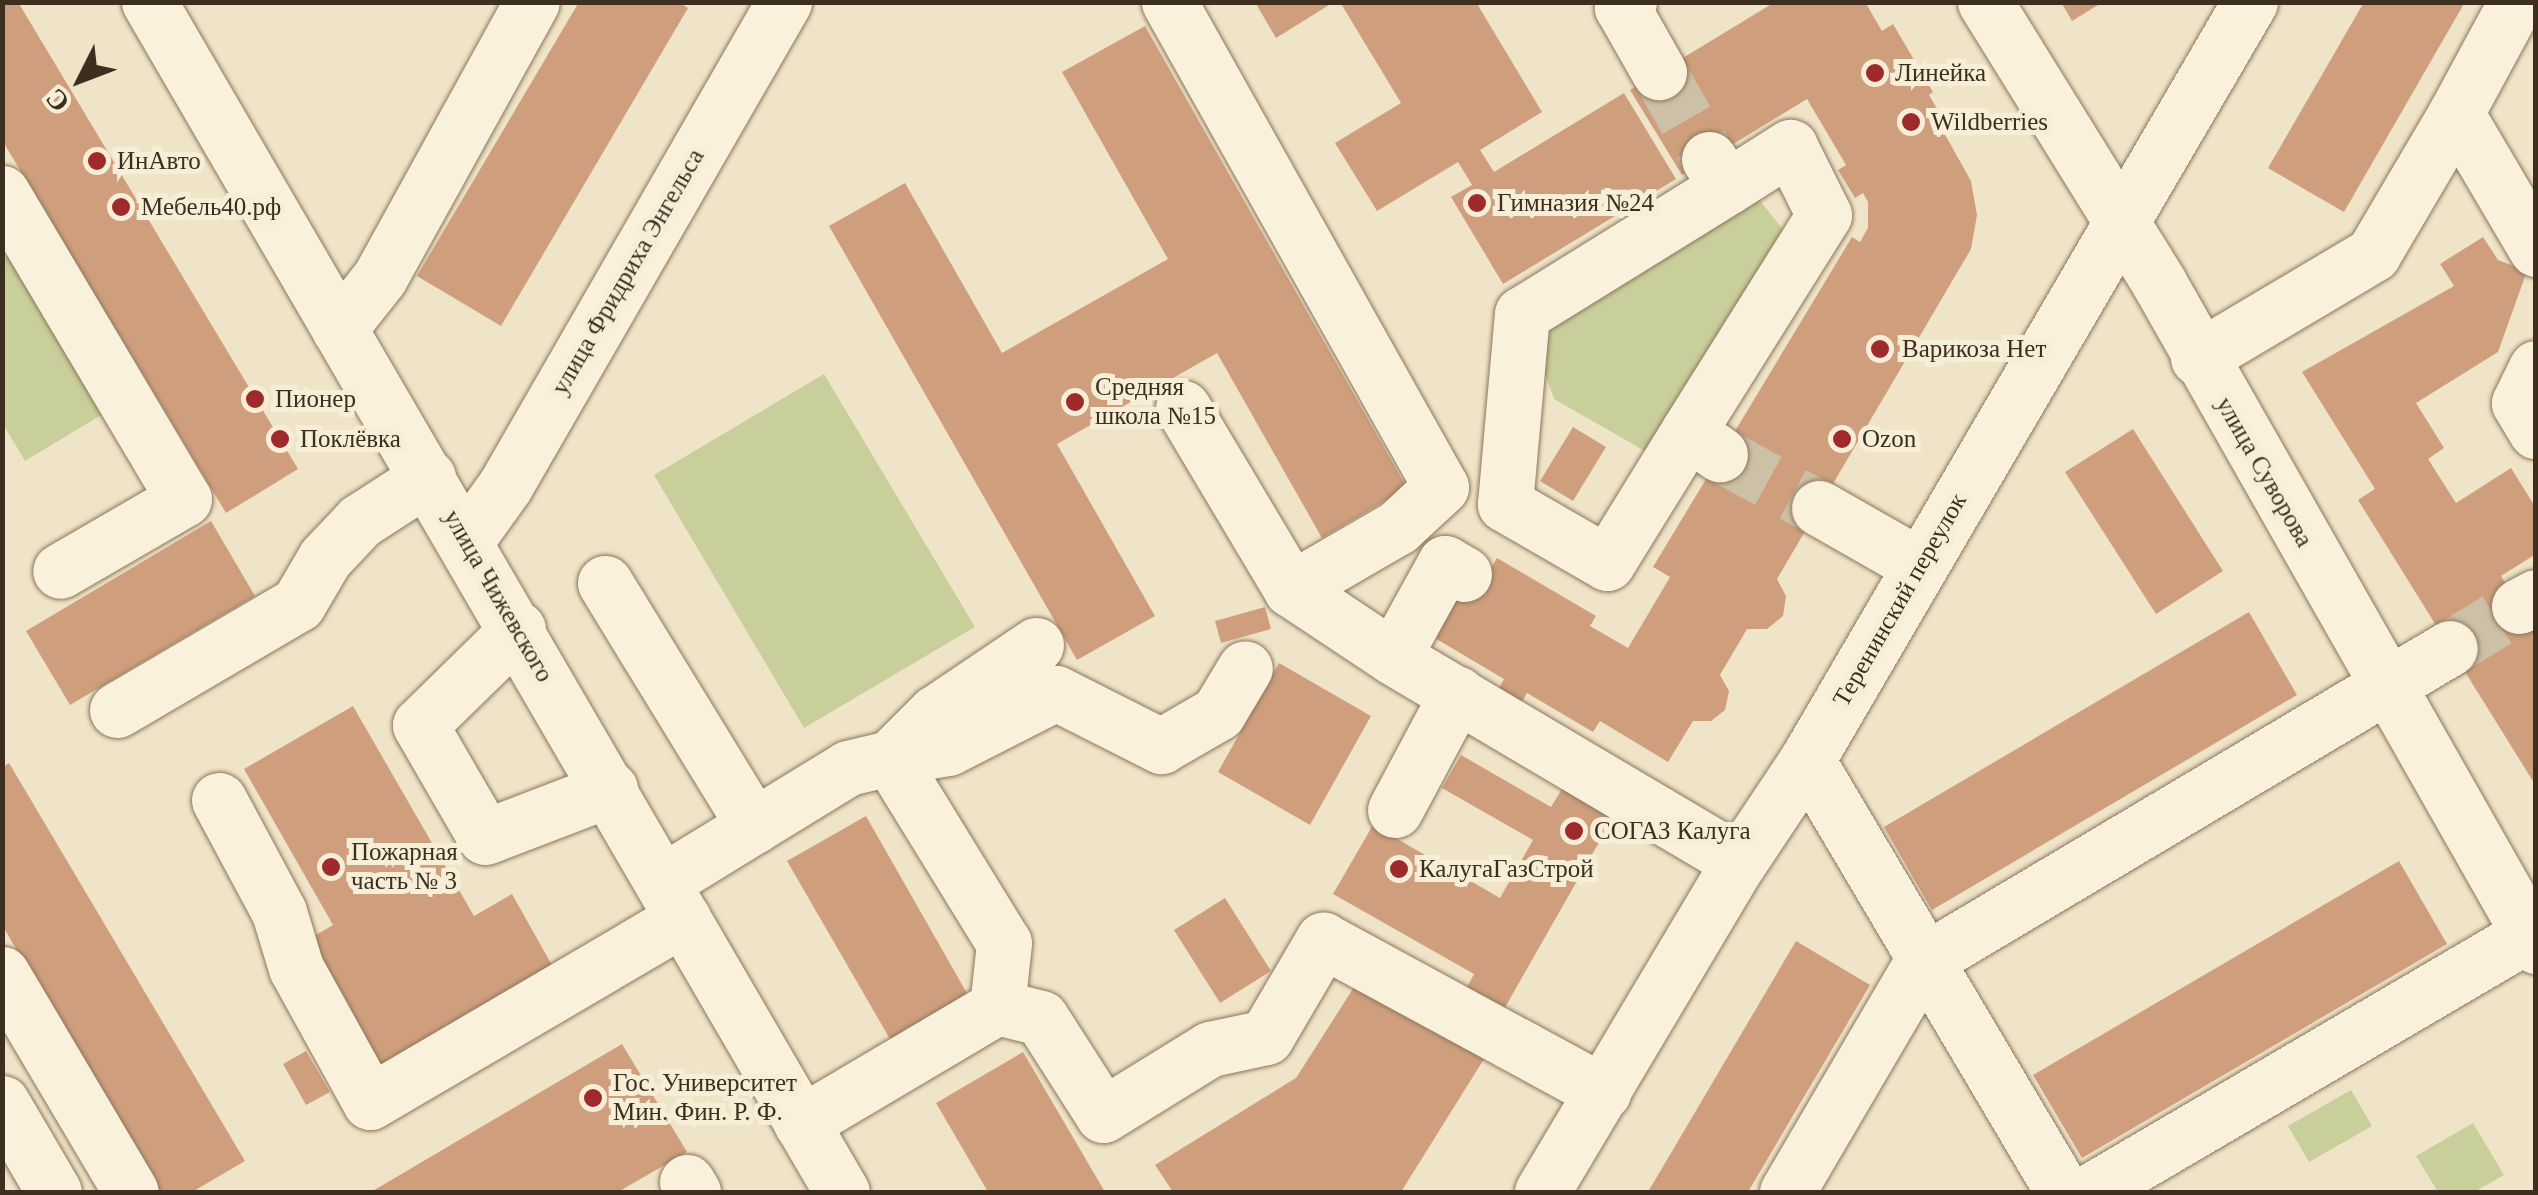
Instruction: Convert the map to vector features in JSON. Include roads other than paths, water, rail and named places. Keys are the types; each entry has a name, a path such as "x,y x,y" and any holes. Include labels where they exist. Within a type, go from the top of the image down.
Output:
{"street":[{"name":"улица Чижевского","path":"149,2 467,539 842,1192"},
{"path":"340,329 380,276 532,2"},
{"name":"улица Фридриха Энгельса","path":"467,539 504,486 784,2"},
{"path":"1169,2 1441,487 1398,526 1291,589"},
{"path":"1629,2 1622,6 1659,72"},
{"name":"улица Суворова","path":"1985,2 2122,230 2160,283 2198,358 2532,940"},
{"name":"Теренинский переулок","path":"1542,1192 1738,862 1807,760 1918,565 2122,230 2250,2"},
{"path":"2198,358 2373,254 2516,2"},
{"path":"2456,113 2536,249"},
{"path":"1790,147 1824,215 1704,443 1608,563 1505,504 1522,314 1718,173 1790,147"},
{"path":"2,193 184,498 60,572"},
{"path":"2536,368 2519,403 2536,431"},
{"path":"1184,408 1291,589 1393,657 1738,862"},
{"path":"117,710 298,604 324,558 360,522 428,477"},
{"path":"1819,508 1918,565"},
{"path":"1393,657 1445,562 1464,574"},
{"path":"604,583 754,826"},
{"path":"518,628 420,724 485,838 610,789"},
{"path":"890,758 935,713 1036,645"},
{"path":"1787,1192 1922,962 2450,648"},
{"path":"219,800 279,912 296,968 370,1102 673,900 754,826 848,768 948,748 1056,694 1162,746 1218,713 1245,668"},
{"path":"1395,810 1456,694"},
{"path":"890,758 1004,943 997,1007"},
{"path":"1807,760 1922,962 2062,1192"},
{"path":"802,1123 997,1007 1042,1018 1103,1114 1210,1050 1266,1036 1323,940 1602,1092"},
{"path":"2089,1192 2532,940"},
{"path":"2,974 131,1192"},
{"path":"2,1103 54,1192"}],"tunnel":[{"path":"1659,72 1709,159"},
{"path":"1720,454 1819,508"},
{"path":"2450,648 2519,606"}],"place":[{"name":"Линейка","path":"1875,73"},
{"name":"Wildberries","path":"1911,122"},
{"name":"ИнАвто","path":"97,161"},
{"name":"Гимназия №24","path":"1477,203"},
{"name":"Мебель40.рф","path":"121,207"},
{"name":"Варикоза Нет","path":"1880,349"},
{"name":"Пионер","path":"255,399"},
{"name":"Средняя школа №15","path":"1075,402"},
{"name":"Поклёвка","path":"280,439"},
{"name":"Ozon","path":"1842,439"},
{"name":"СОГАЗ Калуга","path":"1574,831"},
{"name":"Пожарная часть № 3","path":"331,867"},
{"name":"КалугаГазСтрой","path":"1399,869"},
{"name":"Гос. Университет Мин. Фин. Р. Ф.","path":"593,1098"}]}
